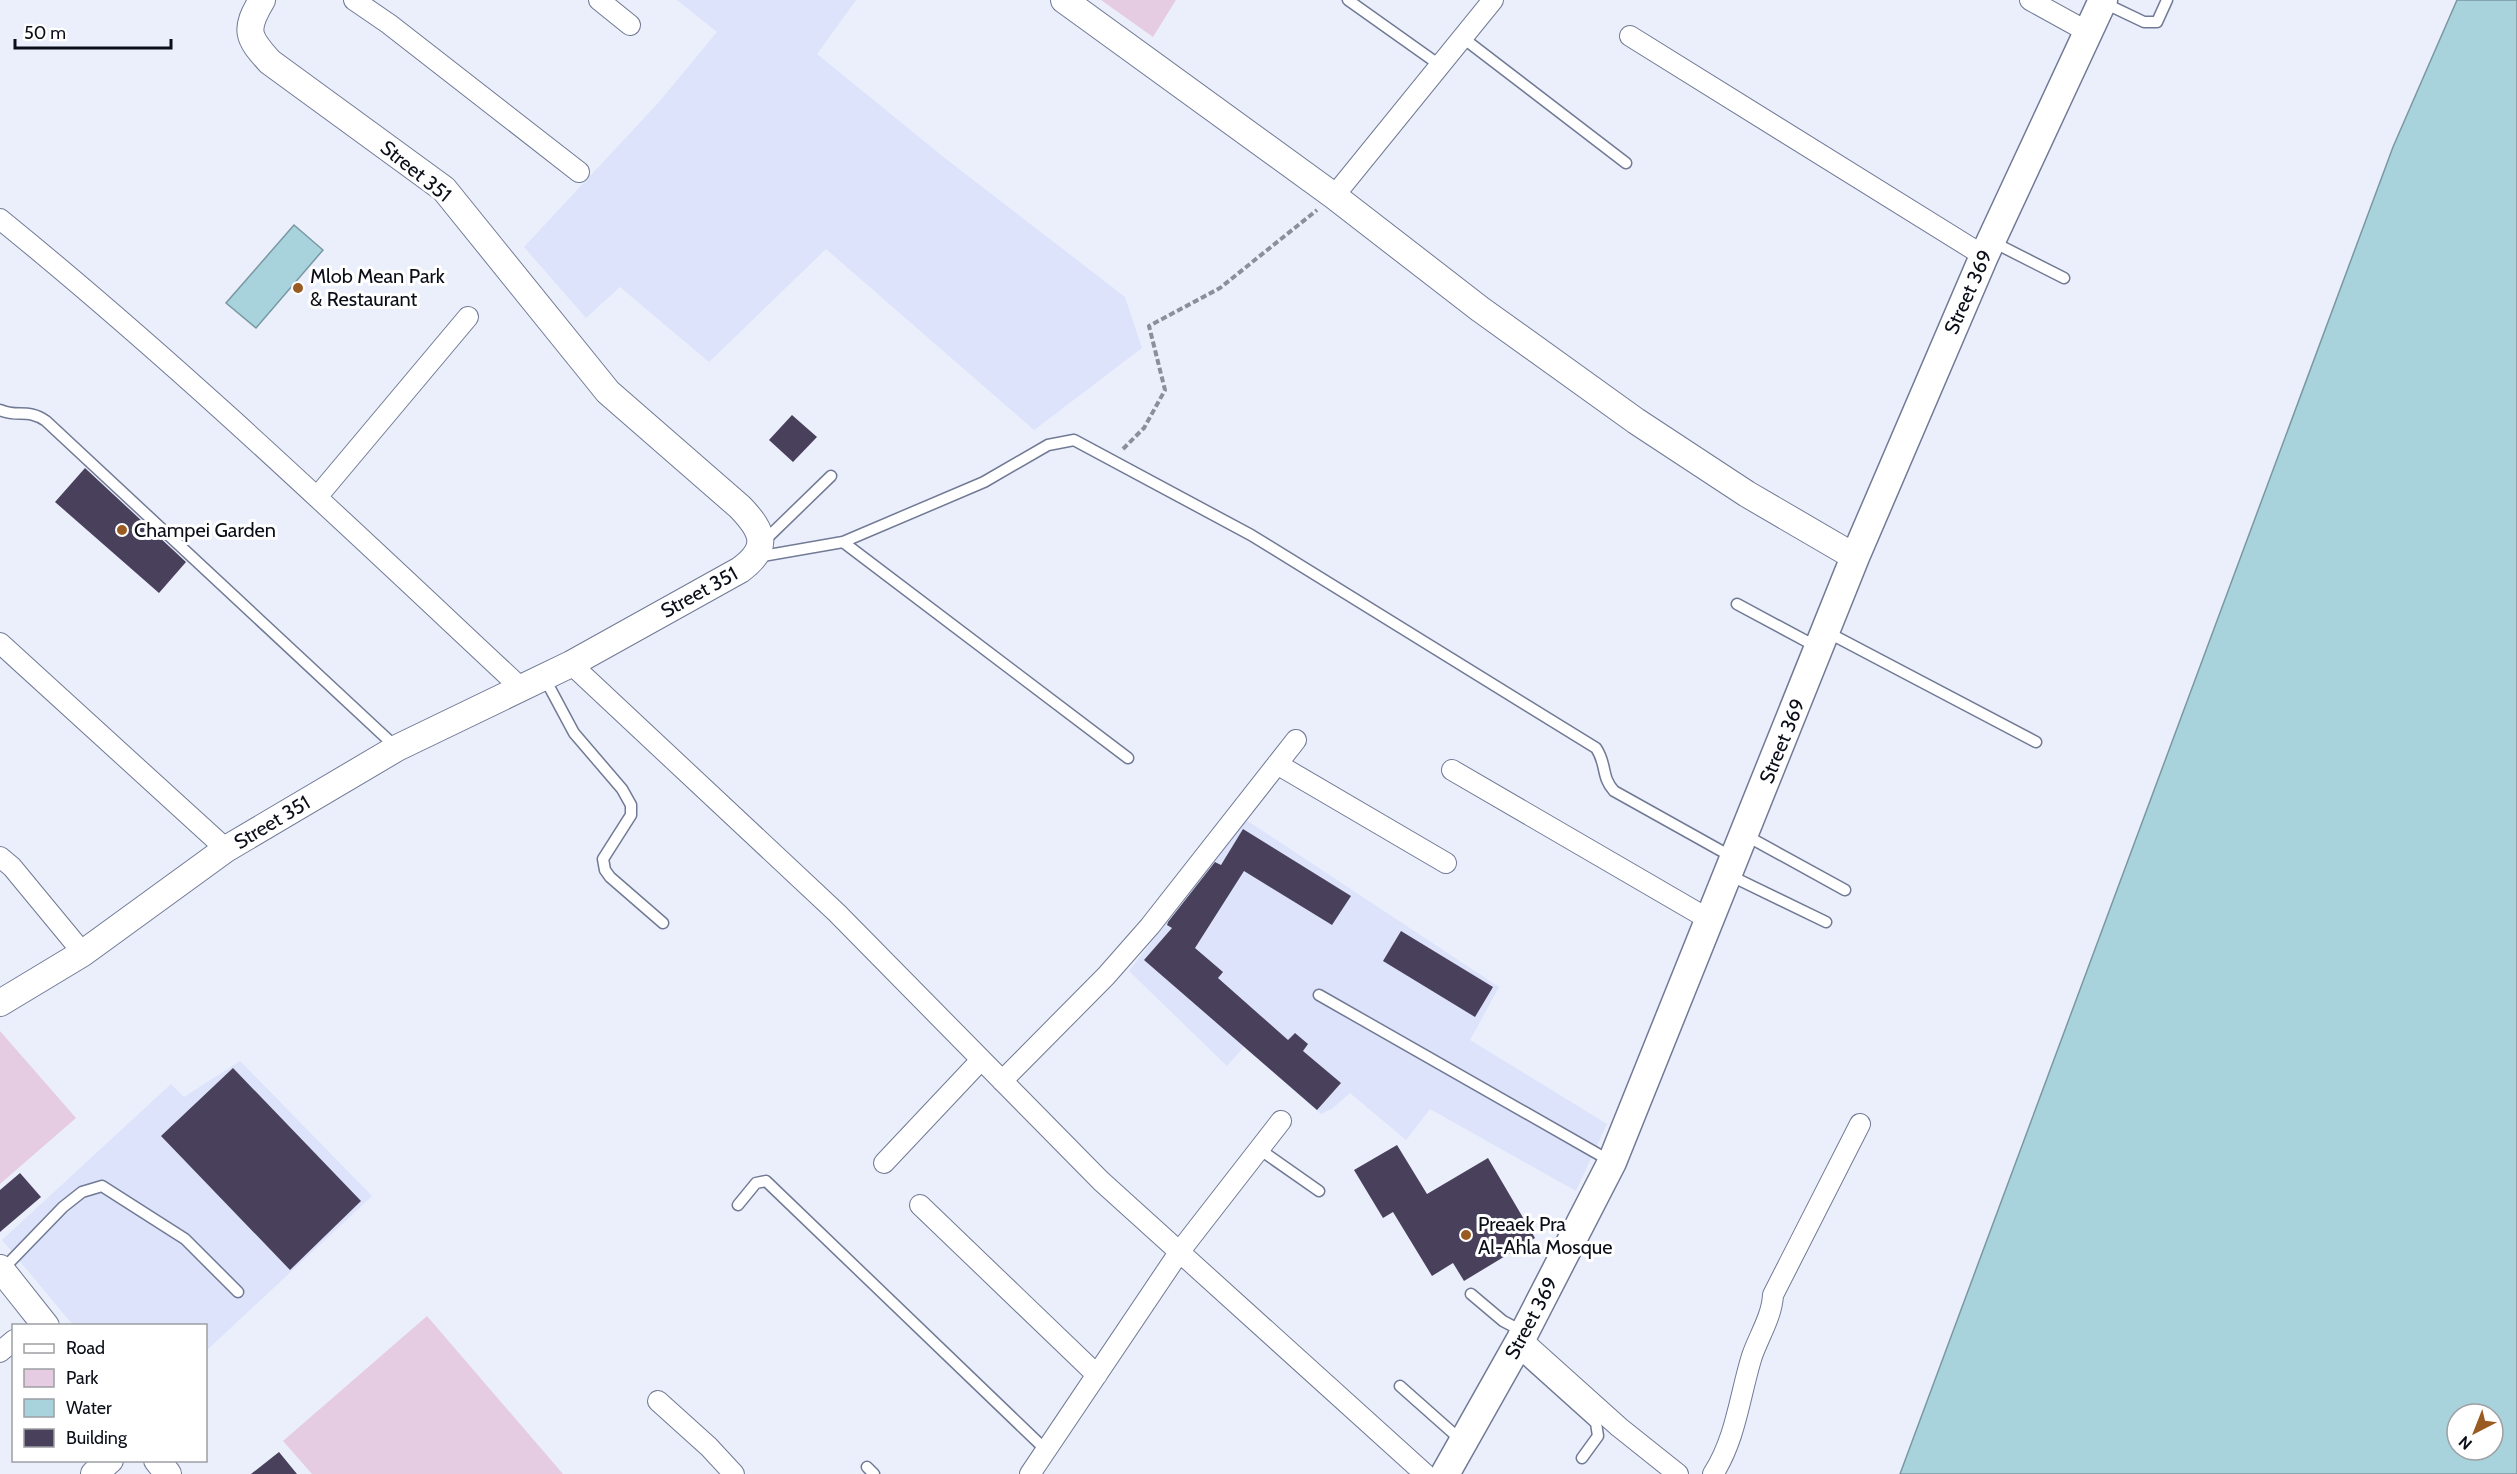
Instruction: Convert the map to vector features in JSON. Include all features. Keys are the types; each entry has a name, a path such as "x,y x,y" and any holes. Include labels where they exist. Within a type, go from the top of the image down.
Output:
{"main road":[{"name":"Street 369","path":"1445,1474 1520,1340 1612,1162 1855,557 1987,249 2102,1"}],"street":[{"name":"Street 351","path":"0,1003 83,953 226,849 397,748 571,664 740,570 759,550 755,522 609,392 444,189 270,62 254,44 249,32 252,16 262,0"},
{"path":"354,0 389,24 579,172"},
{"path":"599,0 630,25"},
{"path":"1064,0 1334,196 1480,309 1636,421 1747,494 1855,557"},
{"path":"1334,196 1493,0"},
{"path":"2030,0 2088,32"},
{"path":"1630,36 1987,249"},
{"path":"0,219 79,284 317,496 532,682"},
{"path":"317,496 468,316"},
{"path":"0,643 226,849"},
{"path":"571,664 837,913 1101,1181 1425,1474"},
{"path":"1002,1081 1150,926 1296,740"},
{"path":"1277,764 1446,863"},
{"path":"1452,770 1710,920"},
{"path":"0,857 12,867 83,953"},
{"path":"884,1163 981,1060"},
{"path":"1030,1474 1180,1251 1281,1121"},
{"path":"1713,1474 1727,1445 1753,1355 1773,1305 1773,1295 1860,1124"},
{"path":"920,1205 1097,1375"},
{"path":"1,1269 38,1323"},
{"path":"1520,1340 1619,1428 1678,1474"},
{"path":"0,1352 12,1342"},
{"path":"657,1401 709,1447 734,1474"},
{"path":"94,1474 109,1462"},
{"path":"158,1462 168,1474"}],"lane":[{"path":"1348,0 1441,66"},
{"path":"2102,1 2144,22 2157,22 2167,0"},
{"path":"1463,38 1626,163"},
{"path":"1987,249 2064,278"},
{"path":"0,410 11,413 30,412 46,421 397,748"},
{"path":"759,550 843,542 984,482 1048,445 1074,440 1251,535 1596,748 1603,759 1605,782 1614,791 1736,856 1826,922"},
{"path":"759,550 831,476"},
{"path":"843,542 1128,758"},
{"path":"1737,604 1822,640 2036,742"},
{"path":"532,682 622,789 631,805 631,815 603,859 605,870 663,923"},
{"path":"1736,856 1845,890"},
{"path":"1319,995 1612,1162"},
{"path":"1259,1149 1319,1191"},
{"path":"738,1205 756,1183 766,1181 1047,1451"},
{"path":"1,1269 82,1191 102,1186 185,1239 238,1292"},
{"path":"1471,1294 1503,1322 1596,1423 1598,1436 1582,1458"},
{"path":"1400,1386 1462,1442"}],"path":[{"path":"1112,461 1144,428 1165,390 1149,326 1220,288 1334,196"}],"shaded area":[{"path":"677,0 856,0 817,54 946,159 1125,297 1142,348 1034,430 826,249 709,362 620,287 586,318 524,247 659,102 717,32"},
{"path":"1246,820 1499,987 1470,1040 1607,1124 1576,1191 1430,1109 1406,1140 1350,1093 1333,1108 1321,1114 1244,1047 1227,1066 1129,971"},
{"path":"240,1061 372,1196 207,1350 207,1324 72,1324 2,1240 171,1084 184,1097"}],"green space":[{"path":"1101,0 1176,0 1153,37"},
{"path":"0,1031 76,1118 0,1184"},
{"path":"427,1316 563,1474 312,1474 283,1441"}],"water":[{"path":"2457,0 2517,0 2517,1474 1900,1474 2393,147"},
{"path":"294,225 323,250 256,328 226,303"}],"building":[{"path":"792,415 817,437 793,462 769,440"},
{"name":"Champei Garden","path":"85,468 186,562 159,593 55,502"},
{"path":"1243,829 1351,896 1332,925 1244,871 1195,948 1223,972 1218,978 1288,1040 1295,1033 1308,1044 1303,1051 1341,1083 1317,1110 1144,960 1172,928 1167,925 1168,922 1215,862 1221,865"},
{"path":"1401,931 1493,987 1475,1017 1383,961"},
{"path":"233,1068 361,1201 290,1270 161,1136"},
{"path":"1397,1145 1427,1194 1488,1158 1535,1238 1464,1281 1453,1263 1432,1276 1393,1212 1383,1218 1354,1170"},
{"path":"20,1173 41,1197 0,1232 0,1190"},
{"path":"279,1452 297,1474 251,1474"}],"place":[{"name":"Mlob Mean Park & Restaurant","path":"298,288"},
{"name":"Champei Garden","path":"122,530"},
{"name":"Preaek Pra Al-Ahla Mosque","path":"1466,1235"}]}
